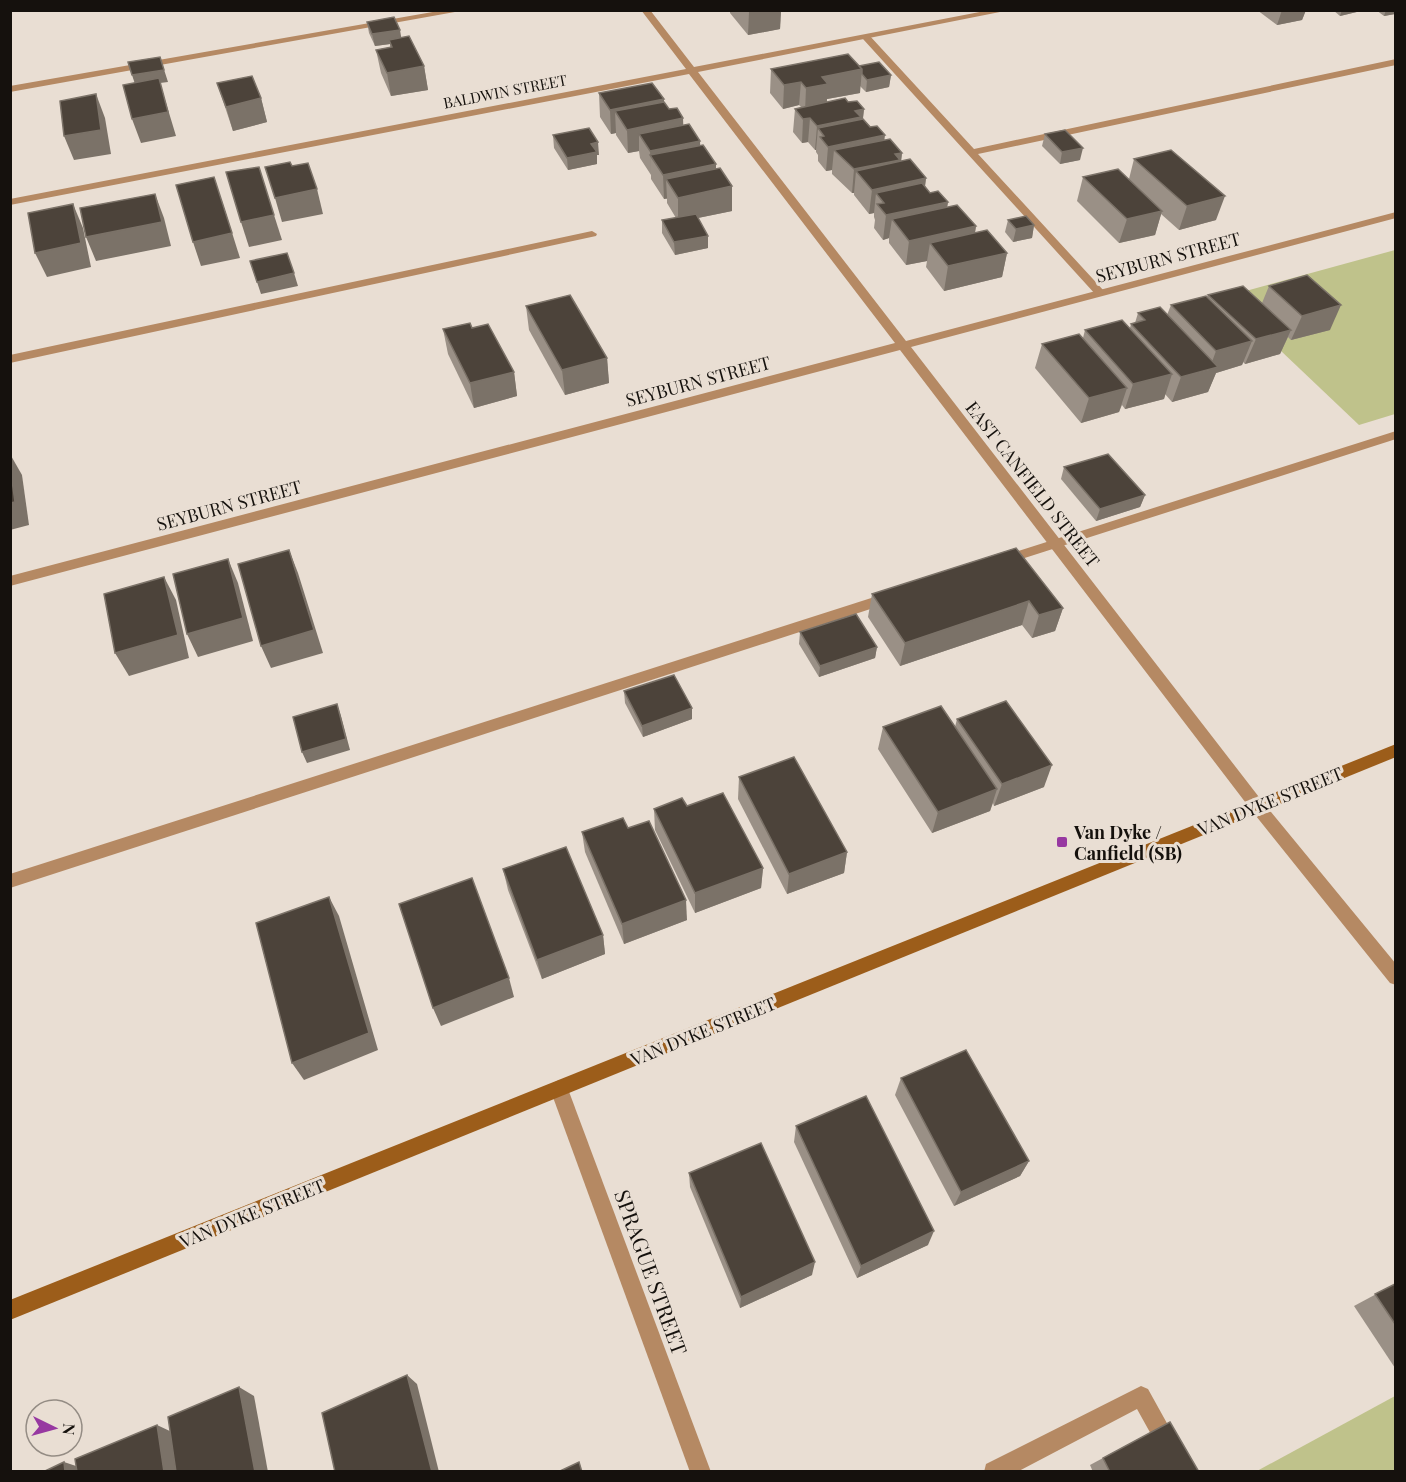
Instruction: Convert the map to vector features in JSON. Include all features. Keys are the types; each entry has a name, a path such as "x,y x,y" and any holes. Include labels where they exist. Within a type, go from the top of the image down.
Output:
{"main road":[{"name":"VAN DYKE STREET","path":"10,1310 1395,750"}],"street":[{"path":"10,89 462,10"},
{"name":"EAST CANFIELD STREET","path":"645,10 1257,806 1395,977"},
{"name":"BALDWIN STREET","path":"10,202 1006,10"},
{"path":"866,37 1100,293"},
{"path":"973,152 1395,62"},
{"name":"SEYBURN STREET","path":"10,581 1395,215"},
{"path":"10,358 592,234"},
{"path":"987,565 1395,435"},
{"path":"10,881 907,591"},
{"name":"SPRAGUE STREET","path":"559,1089 701,1472"},
{"path":"994,1472 1141,1396 1184,1472"}],"green space":[{"path":"1395,250 1395,414 1359,425 1224,297"},
{"path":"1395,1396 1395,1471 1257,1471"}],"building":[{"path":"394,17 400,30 372,34 367,22"},
{"path":"409,36 424,66 387,73 376,50 392,47 389,40"},
{"path":"848,54 862,69 822,77 828,84 806,88 801,82 784,85 771,69"},
{"path":"160,57 164,70 132,75 128,62"},
{"path":"879,62 891,75 867,80 859,66"},
{"path":"252,76 261,98 226,107 217,83"},
{"path":"159,78 168,112 132,119 123,85"},
{"path":"652,83 664,99 610,110 599,93"},
{"path":"96,94 101,130 64,136 60,101"},
{"path":"845,98 848,102 857,101 864,109 855,111 861,117 817,126 810,118 803,119 795,109"},
{"path":"664,102 669,109 677,108 683,118 627,130 615,111"},
{"path":"863,119 870,127 877,126 885,135 828,147 820,137 824,136 818,128"},
{"path":"689,124 700,141 650,151 639,134"},
{"path":"589,128 598,142 591,144 597,152 567,158 553,135"},
{"path":"1065,130 1083,148 1062,152 1045,134"},
{"path":"890,139 902,153 895,154 900,160 854,169 834,150"},
{"path":"703,145 716,164 663,175 650,155"},
{"path":"1171,150 1225,196 1187,206 1134,159"},
{"path":"910,159 926,178 872,190 856,171"},
{"path":"290,162 292,166 308,163 317,189 275,198 265,167"},
{"path":"259,167 274,215 241,222 226,172"},
{"path":"720,168 732,186 678,198 666,179"},
{"path":"1118,169 1162,211 1127,219 1083,177"},
{"path":"214,177 232,233 193,242 176,185"},
{"path":"922,183 930,193 938,191 948,202 886,215 877,204 884,203 876,193"},
{"path":"155,194 162,222 86,237 80,208"},
{"path":"73,204 81,243 35,253 28,213"},
{"path":"957,205 976,226 909,241 892,219"},
{"path":"696,214 708,236 674,242 662,220"},
{"path":"1026,216 1034,225 1016,229 1008,220"},
{"path":"987,230 1007,253 948,266 930,243"},
{"path":"287,253 294,273 257,282 250,261"},
{"path":"1307,275 1341,305 1302,316 1269,286"},
{"path":"1243,286 1291,330 1256,339 1208,295"},
{"path":"570,295 607,358 562,370 526,306"},
{"path":"1206,296 1252,341 1216,351 1171,305"},
{"path":"1160,307 1218,367 1181,377 1131,324 1145,320 1138,313"},
{"path":"1122,320 1172,374 1133,384 1085,330"},
{"path":"470,323 472,328 488,324 514,372 470,383 443,329"},
{"path":"1079,334 1127,388 1089,398 1042,344"},
{"path":"1108,454 1145,495 1100,509 1064,467"},
{"path":"10,466 15,502 10,503"},
{"path":"1016,548 1063,608 1039,615 1029,601 905,643 872,594"},
{"path":"289,550 314,630 261,646 238,564"},
{"path":"228,559 243,618 187,634 173,574"},
{"path":"164,577 178,635 115,653 104,594"},
{"path":"856,614 877,647 820,666 800,632"},
{"path":"674,675 692,708 642,726 624,691"},
{"path":"1006,701 1052,765 1002,784 957,719"},
{"path":"337,704 346,739 302,752 293,717"},
{"path":"941,706 997,789 938,812 883,727"},
{"path":"794,757 847,852 789,874 739,777"},
{"path":"723,793 763,868 695,893 654,809 682,798 687,806"},
{"path":"623,818 628,828 649,821 686,900 622,924 582,832"},
{"path":"566,847 603,935 537,960 503,869"},
{"path":"472,878 509,978 433,1008 399,904"},
{"path":"329,897 369,1033 292,1063 256,923"},
{"path":"966,1050 1029,1161 961,1192 901,1078"},
{"path":"866,1096 934,1231 861,1266 796,1126"},
{"path":"761,1143 815,1262 741,1297 689,1173"},
{"path":"1395,1284 1395,1324 1375,1294"},
{"path":"407,1375 432,1472 335,1472 322,1413"},
{"path":"239,1387 255,1472 176,1472 168,1417"},
{"path":"1170,1422 1199,1472 1110,1472 1103,1458"},
{"path":"157,1425 164,1472 77,1472 75,1459 84,1458 84,1455"},
{"path":"64,1462 65,1472 43,1472"},
{"path":"579,1462 582,1472 558,1472"}],"place":[{"name":"Van Dyke / Canfield (SB)","path":"1062,842"}]}
